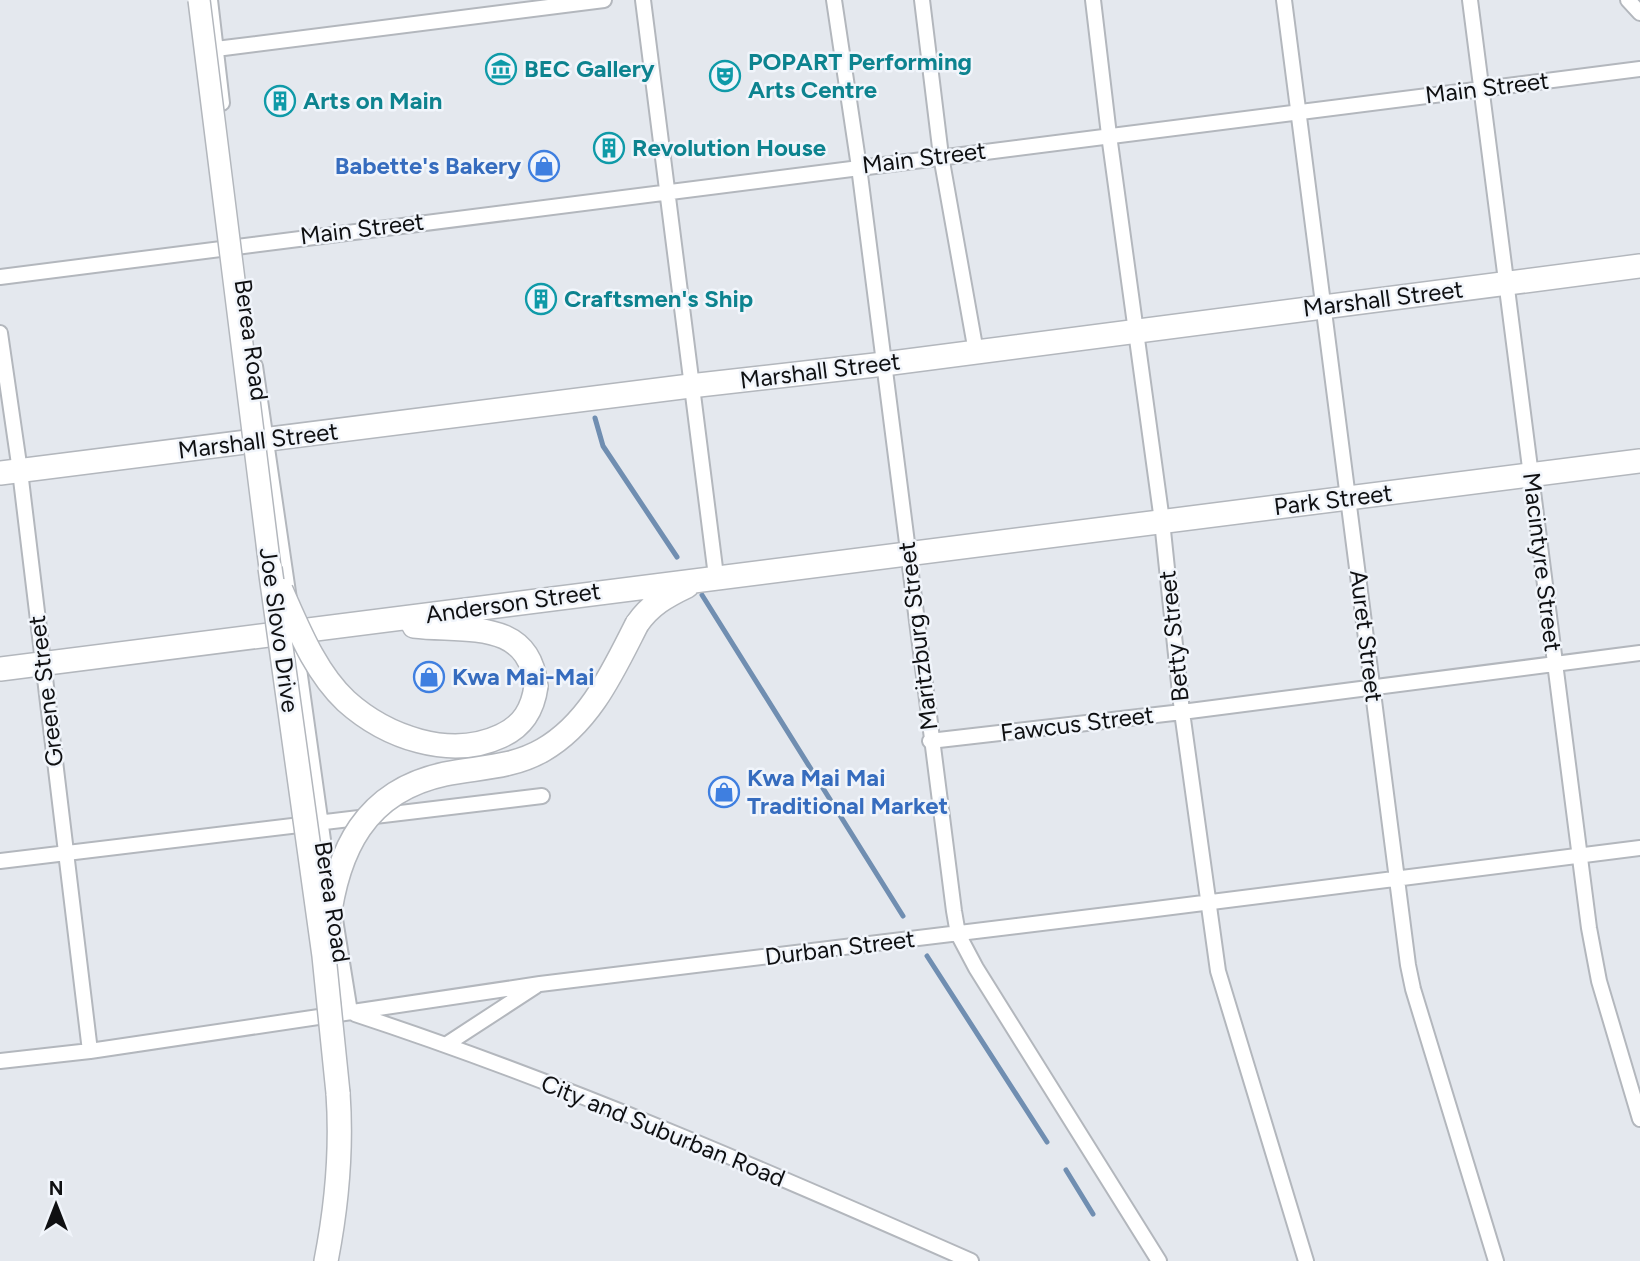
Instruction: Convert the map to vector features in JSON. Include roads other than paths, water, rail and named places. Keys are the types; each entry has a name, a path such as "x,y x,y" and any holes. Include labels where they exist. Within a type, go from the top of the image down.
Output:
{"main road":[{"name":"Joe Slovo Drive","path":"199,0 270,568 324,956 338,1093 341,1136 334,1216 326,1261"},
{"name":"Marshall Street","path":"10,472 884,364 1640,266"},
{"name":"Park Street","path":"1026,538 1640,461"},
{"name":"Anderson Street","path":"0,669 1026,538"},
{"path":"270,568 314,659 331,684 346,701 389,730 414,740 442,746 467,746 491,741 518,725 529,712 536,686 534,669 522,648 509,637 486,632 373,622"},
{"path":"324,956 336,875 358,828 369,815 402,788 447,774 503,766 542,751 562,737 584,716 597,697 645,613 663,598 709,577"}],"street":[{"name":"Berea Road","path":"210,0 238,245 319,822 350,1012"},
{"path":"216,49 604,0"},
{"path":"643,0 669,191 709,577"},
{"name":"Maritzburg Street","path":"834,0 859,167 930,741 958,934 976,968 1158,1261"},
{"path":"922,0 942,156 976,352"},
{"name":"Betty Street","path":"1093,0 1161,522 1182,712 1219,971 1306,1261"},
{"name":"Auret Street","path":"1284,0 1396,878 1413,989 1496,1261"},
{"name":"Macintyre Street","path":"1470,0 1589,928 1599,981 1640,1119"},
{"path":"1628,0 1640,13"},
{"name":"Main Street","path":"0,276 1640,69"},
{"name":"Greene Street","path":"0,332 10,472 43,663 90,1051"},
{"name":"Fawcus Street","path":"930,741 1182,712 1640,653"},
{"path":"0,860 542,796"},
{"name":"Durban Street","path":"0,1060 90,1051 540,984 1640,848"},
{"name":"Durban Street","path":"447,1044 540,984"},
{"name":"City and Suburban Road","path":"350,1012 447,1044 694,1142 971,1261"}],"waterway":[{"path":"595,418 603,446 677,557"},
{"path":"702,595 903,916"},
{"path":"927,956 1047,1142"},
{"path":"1066,1170 1093,1214"}],"place":[{"name":"BEC Gallery","path":"501,69"},
{"name":"POPART Performing Arts Centre","path":"725,76"},
{"name":"Arts on Main","path":"280,101"},
{"name":"Revolution House","path":"609,148"},
{"name":"Babette's Bakery","path":"544,166"},
{"name":"Craftsmen's Ship","path":"541,299"},
{"name":"Kwa Mai-Mai","path":"429,677"},
{"name":"Kwa Mai Mai Traditional Market","path":"724,792"}]}
